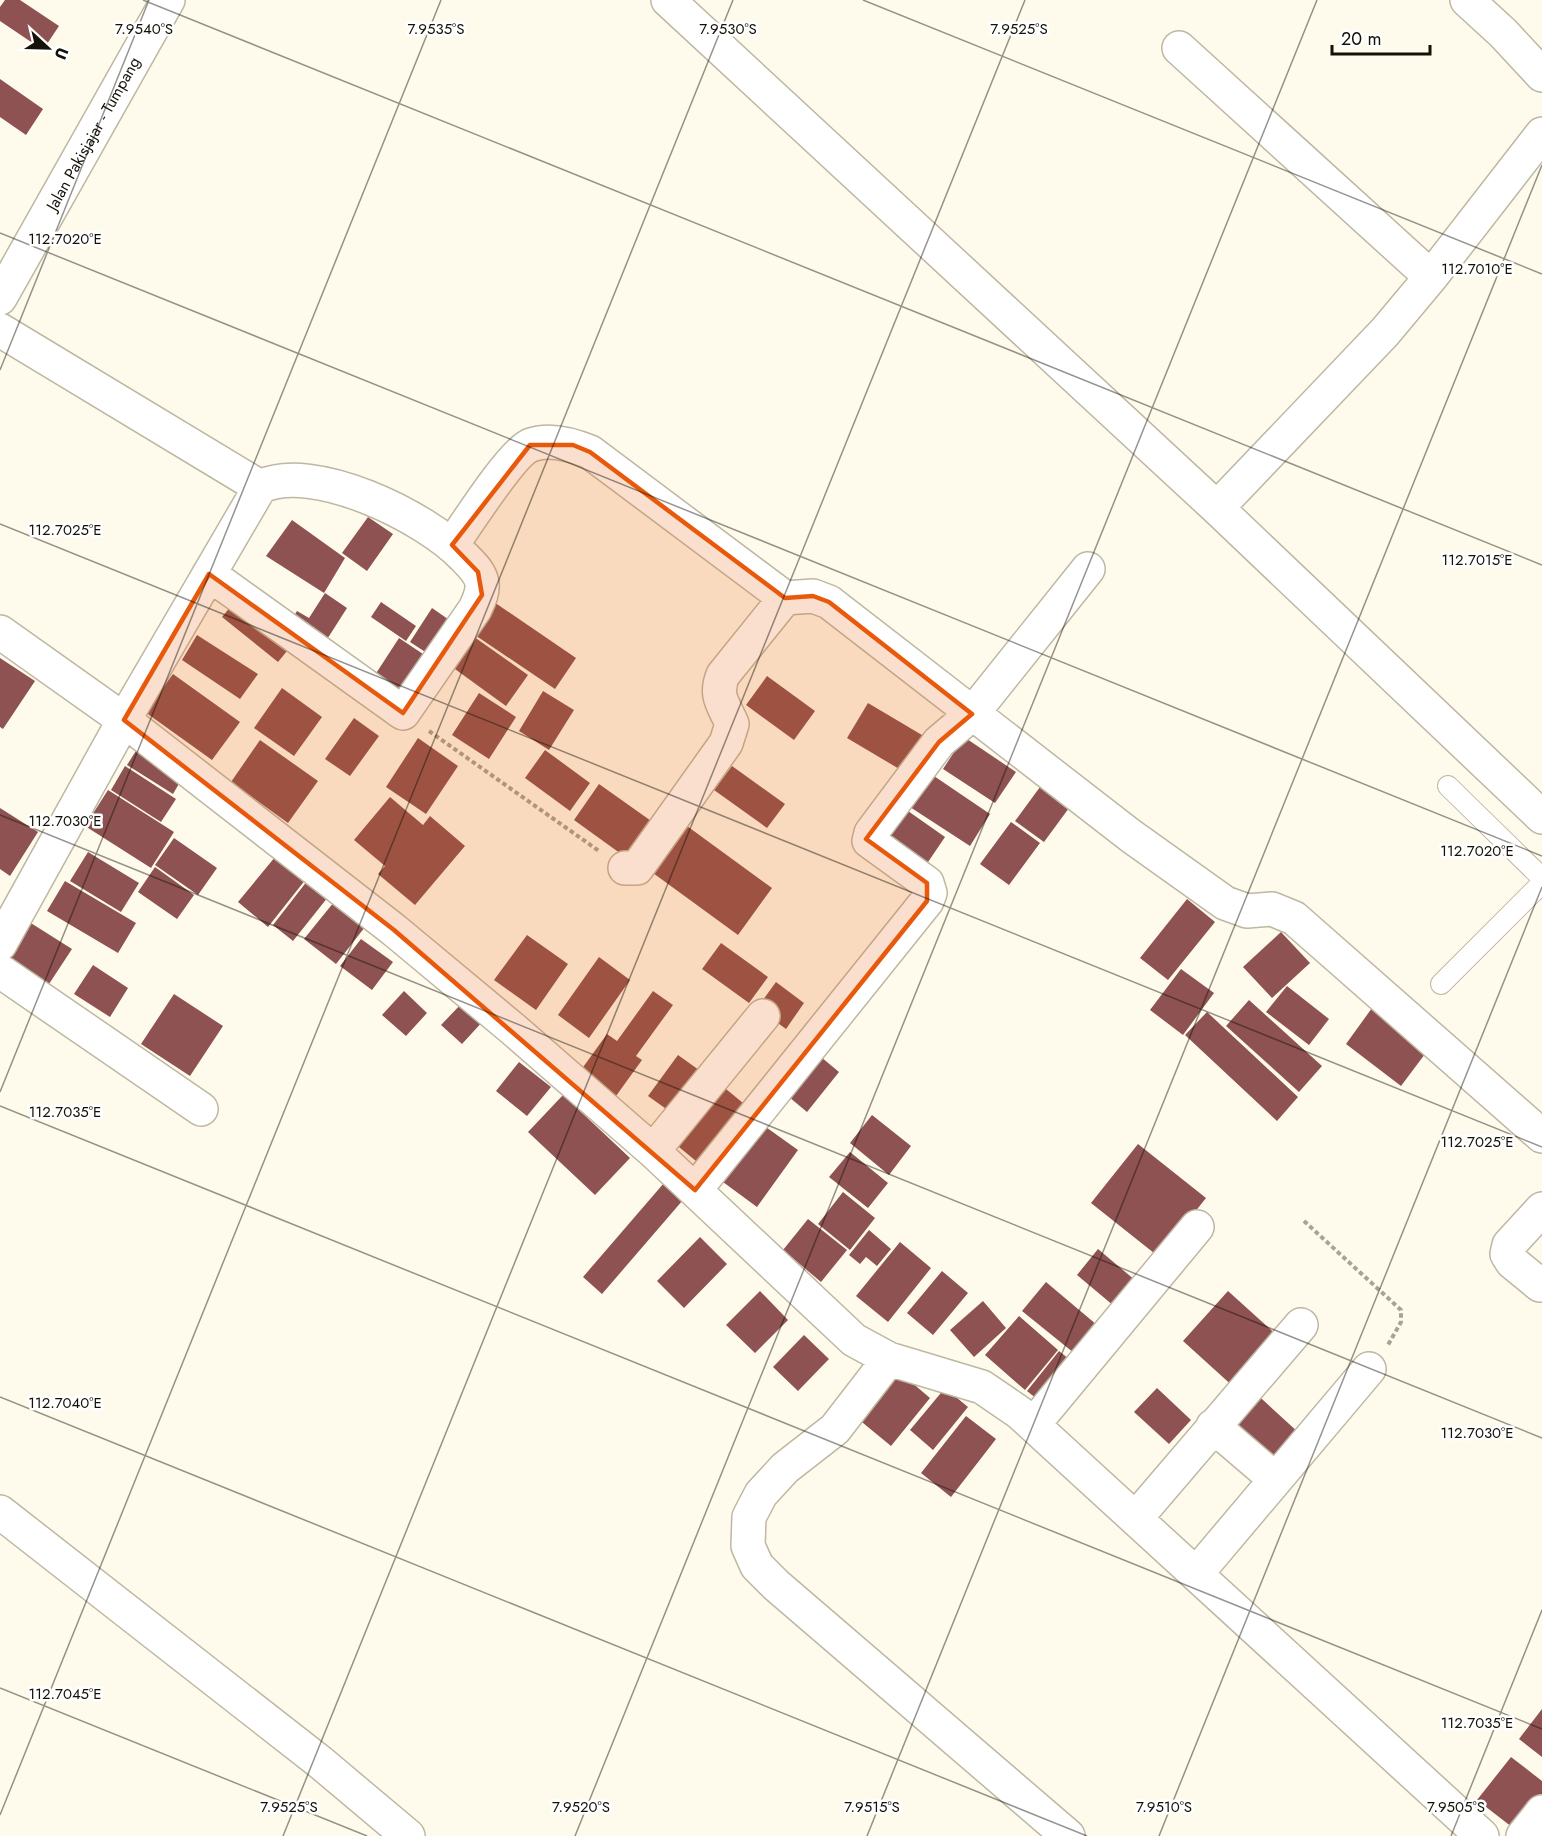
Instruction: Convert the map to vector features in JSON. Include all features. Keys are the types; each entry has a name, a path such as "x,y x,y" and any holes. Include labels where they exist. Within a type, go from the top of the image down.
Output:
{"street":[{"name":"Jalan Pakisjajar - Tumpang","path":"0,298 168,0"},
{"path":"668,0 1217,508 1542,817"},
{"path":"1467,0 1503,33 1542,75"},
{"path":"1179,48 1431,277"},
{"path":"1217,508 1385,332 1431,277 1542,134"},
{"path":"0,330 260,487"},
{"path":"452,545 512,462 530,445 566,444 590,452 785,598 813,596 829,602 1131,836 1225,903 1247,911 1272,909 1294,918 1542,1136"},
{"path":"0,944 124,720 209,574 260,487 270,482 287,480 332,486 406,515 452,545 478,572 482,581 482,595 476,609 403,713 209,574"},
{"path":"124,720 260,487"},
{"path":"695,1190 927,901 930,893 927,883 869,841 868,836 939,742 972,714 1088,568"},
{"path":"625,868 637,868 726,743 732,724 719,700 718,687 723,675 785,598"},
{"path":"0,632 124,720 394,930 513,1029 653,1151 854,1340 889,1359 982,1387 1034,1425 1482,1836"},
{"path":"0,971 201,1109"},
{"path":"653,1151 763,1017"},
{"path":"1540,1285 1512,1262 1507,1254 1509,1245 1542,1209"},
{"path":"1034,1425 1197,1227"},
{"path":"1136,1518 1301,1325"},
{"path":"889,1359 835,1429 785,1468 761,1494 749,1517 748,1546 757,1566 776,1585 1068,1836"},
{"path":"1196,1575 1369,1369"},
{"path":"1213,1426 1275,1479"},
{"path":"0,1512 320,1762 408,1836"},
{"path":"1523,1836 1542,1812"}],"lane":[{"path":"1448,786 1542,878"},
{"path":"1441,984 1542,884"}],"path":[{"path":"403,713 625,868"},
{"path":"1304,1221 1401,1310 1401,1322 1394,1337 1369,1369"}],"highlighted area":[{"path":"530,445 573,445 590,452 785,598 813,596 829,602 972,714 939,742 866,839 927,883 927,901 695,1190 394,930 124,720 209,574 403,713 482,595 478,572 452,545"}],"building":[{"path":"5,0 20,0 59,26 43,50 0,21 0,7"},
{"path":"0,79 43,109 26,135 0,117"},
{"path":"368,517 393,534 367,571 342,553"},
{"path":"292,520 345,558 324,593 266,556"},
{"path":"245,589 301,634 278,662 222,617"},
{"path":"325,593 347,608 324,644 290,622 297,611 309,618"},
{"path":"491,600 576,658 555,689 469,631"},
{"path":"381,602 416,626 406,641 371,617"},
{"path":"432,608 455,624 433,657 410,642"},
{"path":"470,634 528,675 506,706 448,664"},
{"path":"197,635 258,674 240,699 182,660"},
{"path":"399,638 432,660 404,700 373,678"},
{"path":"0,658 35,681 3,729 0,727"},
{"path":"173,674 240,722 212,760 145,712"},
{"path":"767,676 815,711 794,740 746,705"},
{"path":"282,688 322,717 294,756 254,728"},
{"path":"543,691 574,710 549,750 519,731"},
{"path":"479,693 516,717 489,759 452,735"},
{"path":"868,703 927,738 906,773 847,738"},
{"path":"354,718 379,736 350,776 325,759"},
{"path":"964,737 1016,772 995,803 943,769"},
{"path":"418,738 458,766 426,814 386,787"},
{"path":"260,740 318,781 288,823 231,782"},
{"path":"139,746 184,775 173,794 127,765"},
{"path":"545,750 590,783 570,811 525,778"},
{"path":"125,766 176,799 161,822 111,790"},
{"path":"732,766 785,804 767,828 714,790"},
{"path":"931,774 990,814 970,846 910,807"},
{"path":"599,784 654,823 628,859 574,820"},
{"path":"1040,787 1069,808 1044,842 1015,821"},
{"path":"108,790 174,832 151,868 85,826"},
{"path":"390,797 423,825 430,816 465,846 415,905 378,874 385,866 354,840"},
{"path":"0,808 38,832 10,876 0,869"},
{"path":"908,811 945,837 926,865 888,839"},
{"path":"676,818 772,888 738,935 642,865"},
{"path":"1011,822 1040,843 1009,885 980,864"},
{"path":"174,838 217,868 198,895 155,865"},
{"path":"280,851 310,874 268,927 238,902"},
{"path":"88,852 139,883 121,912 70,881"},
{"path":"155,867 194,895 177,919 138,892"},
{"path":"311,876 332,892 293,941 273,925"},
{"path":"65,881 136,923 118,953 47,911"},
{"path":"1187,899 1215,922 1168,980 1140,958"},
{"path":"334,902 365,927 336,964 304,939"},
{"path":"26,920 72,949 47,987 2,959"},
{"path":"1281,932 1310,963 1272,998 1243,967"},
{"path":"527,935 568,964 536,1010 494,980"},
{"path":"361,939 393,962 372,990 340,966"},
{"path":"721,943 768,977 749,1003 702,969"},
{"path":"599,957 630,980 589,1038 558,1015"},
{"path":"93,965 128,988 110,1017 74,994"},
{"path":"1181,969 1214,993 1183,1035 1150,1010"},
{"path":"776,982 804,1003 786,1029 757,1008"},
{"path":"1287,986 1329,1019 1309,1045 1266,1012"},
{"path":"404,991 427,1013 406,1036 382,1015"},
{"path":"653,991 673,1005 636,1056 642,1060 616,1096 581,1070 607,1034 617,1041"},
{"path":"174,994 223,1026 190,1076 141,1044"},
{"path":"1249,1000 1322,1066 1299,1092 1226,1026"},
{"path":"464,1001 484,1020 462,1044 441,1025"},
{"path":"1372,1008 1428,1050 1401,1086 1346,1044"},
{"path":"1207,1012 1298,1097 1277,1121 1185,1035"},
{"path":"815,1052 839,1072 807,1112 783,1092"},
{"path":"678,1055 699,1070 669,1111 648,1096"},
{"path":"519,1062 551,1087 527,1116 496,1091"},
{"path":"715,1080 743,1103 696,1161 668,1138"},
{"path":"563,1095 630,1158 595,1195 528,1132"},
{"path":"872,1115 911,1146 889,1175 850,1143"},
{"path":"763,1125 798,1150 757,1207 723,1182"},
{"path":"1138,1144 1206,1198 1159,1257 1091,1203"},
{"path":"850,1152 888,1183 868,1208 829,1177"},
{"path":"670,1176 689,1193 602,1294 583,1277"},
{"path":"843,1192 875,1218 850,1250 818,1224"},
{"path":"808,1219 847,1250 821,1282 783,1250"},
{"path":"869,1230 891,1249 877,1266 866,1257 860,1264 849,1255"},
{"path":"700,1237 727,1264 684,1308 657,1281"},
{"path":"900,1242 931,1268 888,1322 856,1296"},
{"path":"1098,1249 1136,1281 1114,1306 1077,1275"},
{"path":"942,1271 968,1293 933,1335 907,1313"},
{"path":"1046,1282 1097,1325 1074,1353 1022,1311"},
{"path":"760,1291 788,1320 755,1353 726,1325"},
{"path":"1228,1291 1281,1339 1236,1389 1183,1341"},
{"path":"983,1301 1006,1328 974,1357 950,1330"},
{"path":"1019,1316 1058,1350 1025,1390 985,1355"},
{"path":"804,1335 829,1359 798,1391 773,1367"},
{"path":"1059,1351 1074,1363 1042,1403 1027,1391"},
{"path":"897,1370 930,1398 891,1446 857,1418"},
{"path":"945,1388 968,1407 933,1450 910,1430"},
{"path":"1157,1388 1191,1420 1169,1444 1134,1412"},
{"path":"1251,1389 1299,1433 1276,1458 1228,1415"},
{"path":"966,1416 996,1439 951,1497 921,1473"},
{"path":"1542,1709 1542,1757 1519,1739"},
{"path":"1511,1757 1542,1781 1542,1807 1521,1834 1477,1800"}]}
